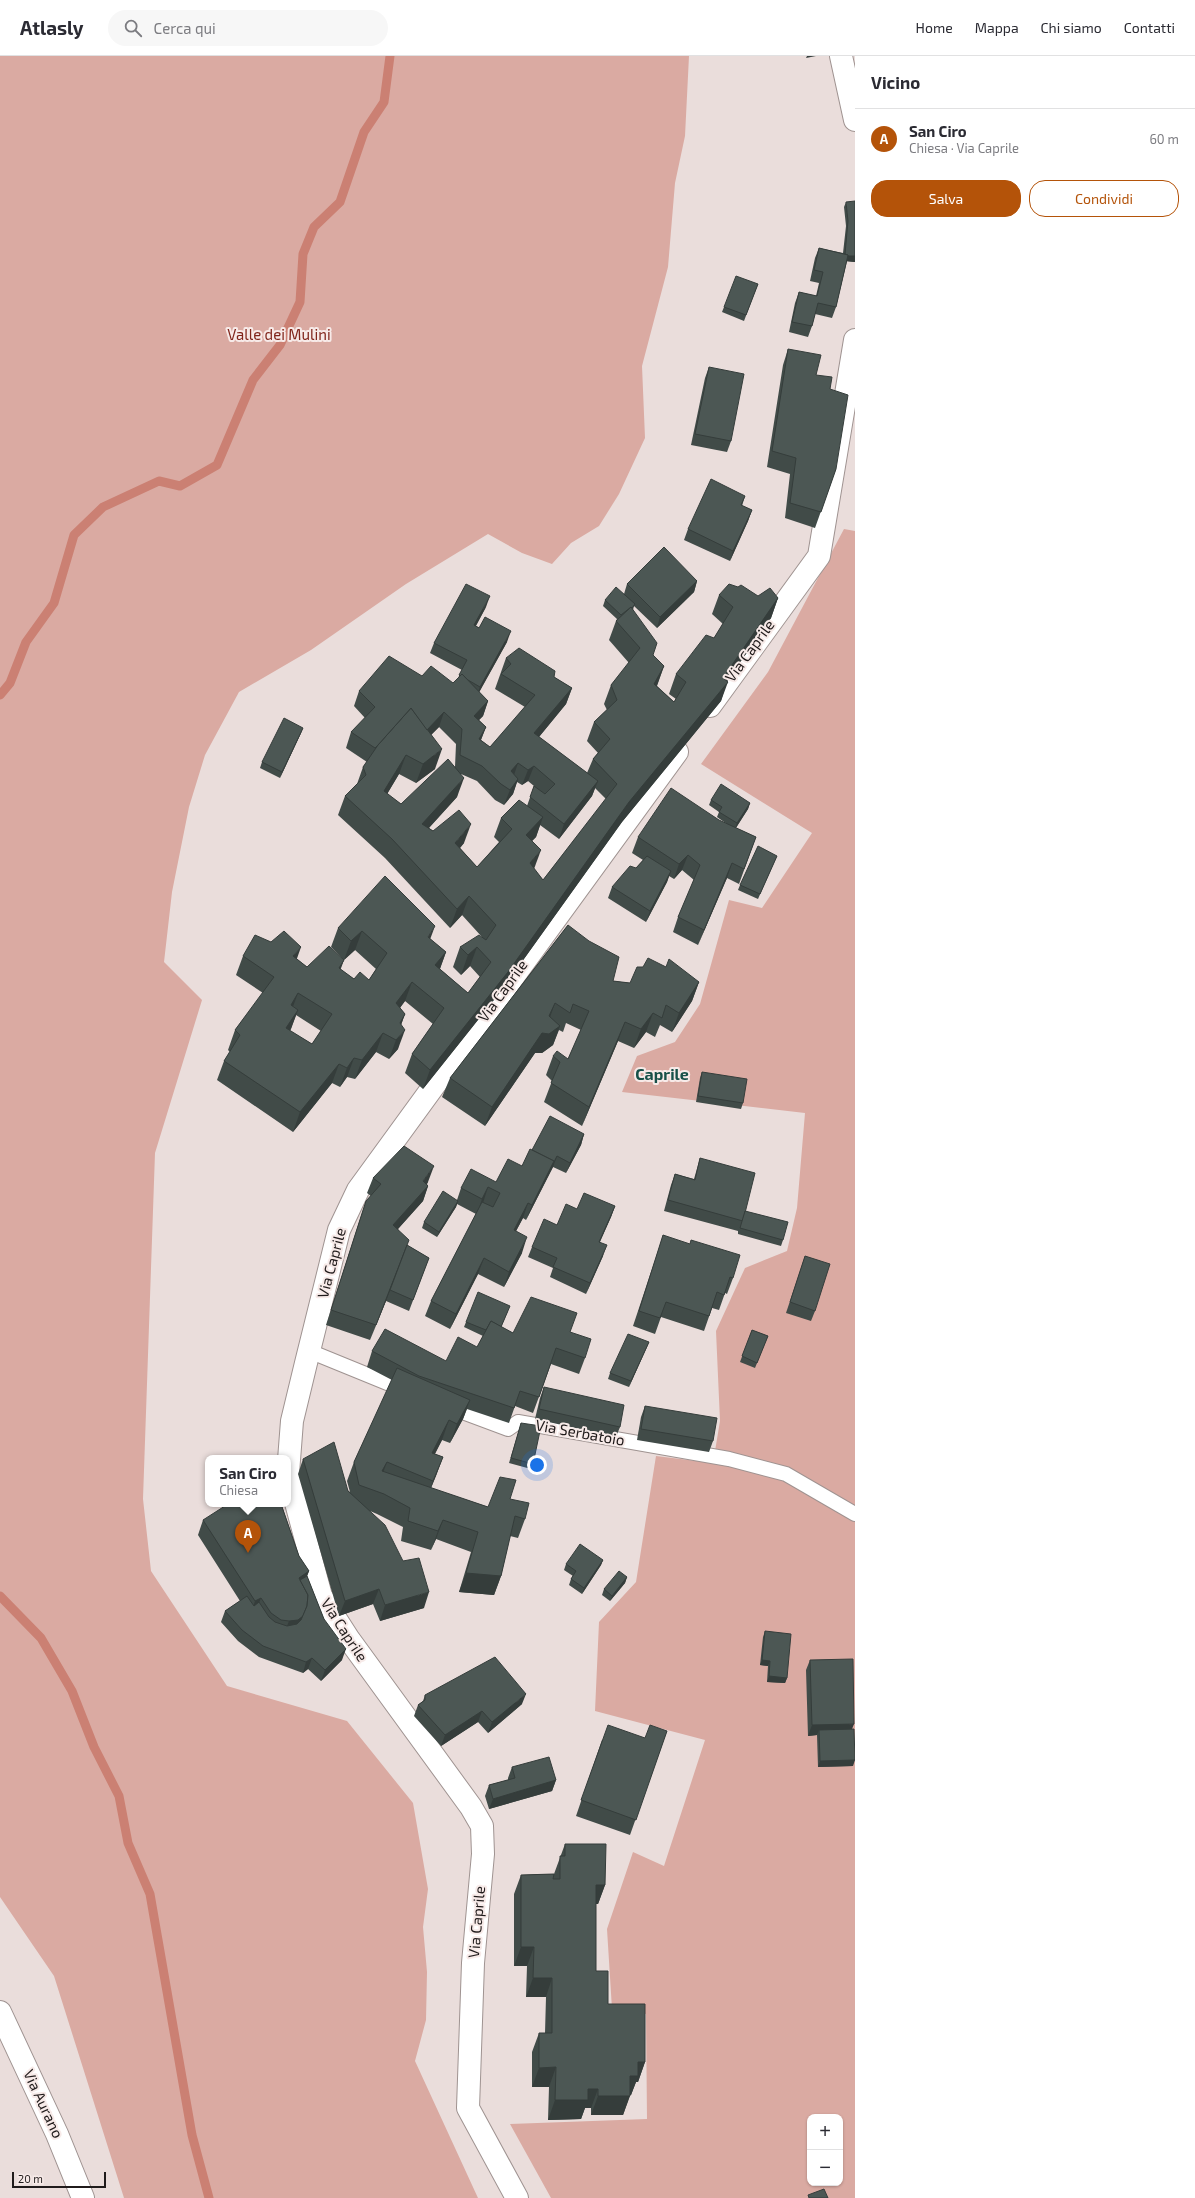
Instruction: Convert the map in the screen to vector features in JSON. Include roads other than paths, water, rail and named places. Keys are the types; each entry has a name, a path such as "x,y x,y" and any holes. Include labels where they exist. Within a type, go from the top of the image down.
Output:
{"street":[{"path":"841,56 855,120"},
{"name":"Via Caprile","path":"289,1455 292,1421 339,1230 358,1190 819,556 855,340"},
{"name":"Via Caprile","path":"291,1484 321,1596 348,1638 471,1807 482,1826 483,1854 473,1962 468,2108 517,2198"},
{"name":"Via Aurano","path":"0,2012 57,2134 83,2198"}],"lane":[{"path":"309,1351 422,1397"},
{"name":"Via Serbatoio","path":"437,1402 508,1429 518,1422 729,1459 786,1474 855,1514"}],"waterway":[{"path":"0,695 10,683 26,642 54,603 74,535 103,507 159,481 180,486 217,465 253,380 280,345 300,302 303,254 314,227 340,202 364,132 384,102 390,56"},
{"path":"0,1596 41,1638 72,1691 94,1747 119,1796 128,1843 150,1894 192,2135 209,2198"}],"place":[{"name":"San Ciro","path":"248,1553"}],"district":[{"name":"Caprile","path":"662,1074"}],"park label":[{"name":"Valle dei Mulini","path":"279,335"}]}
